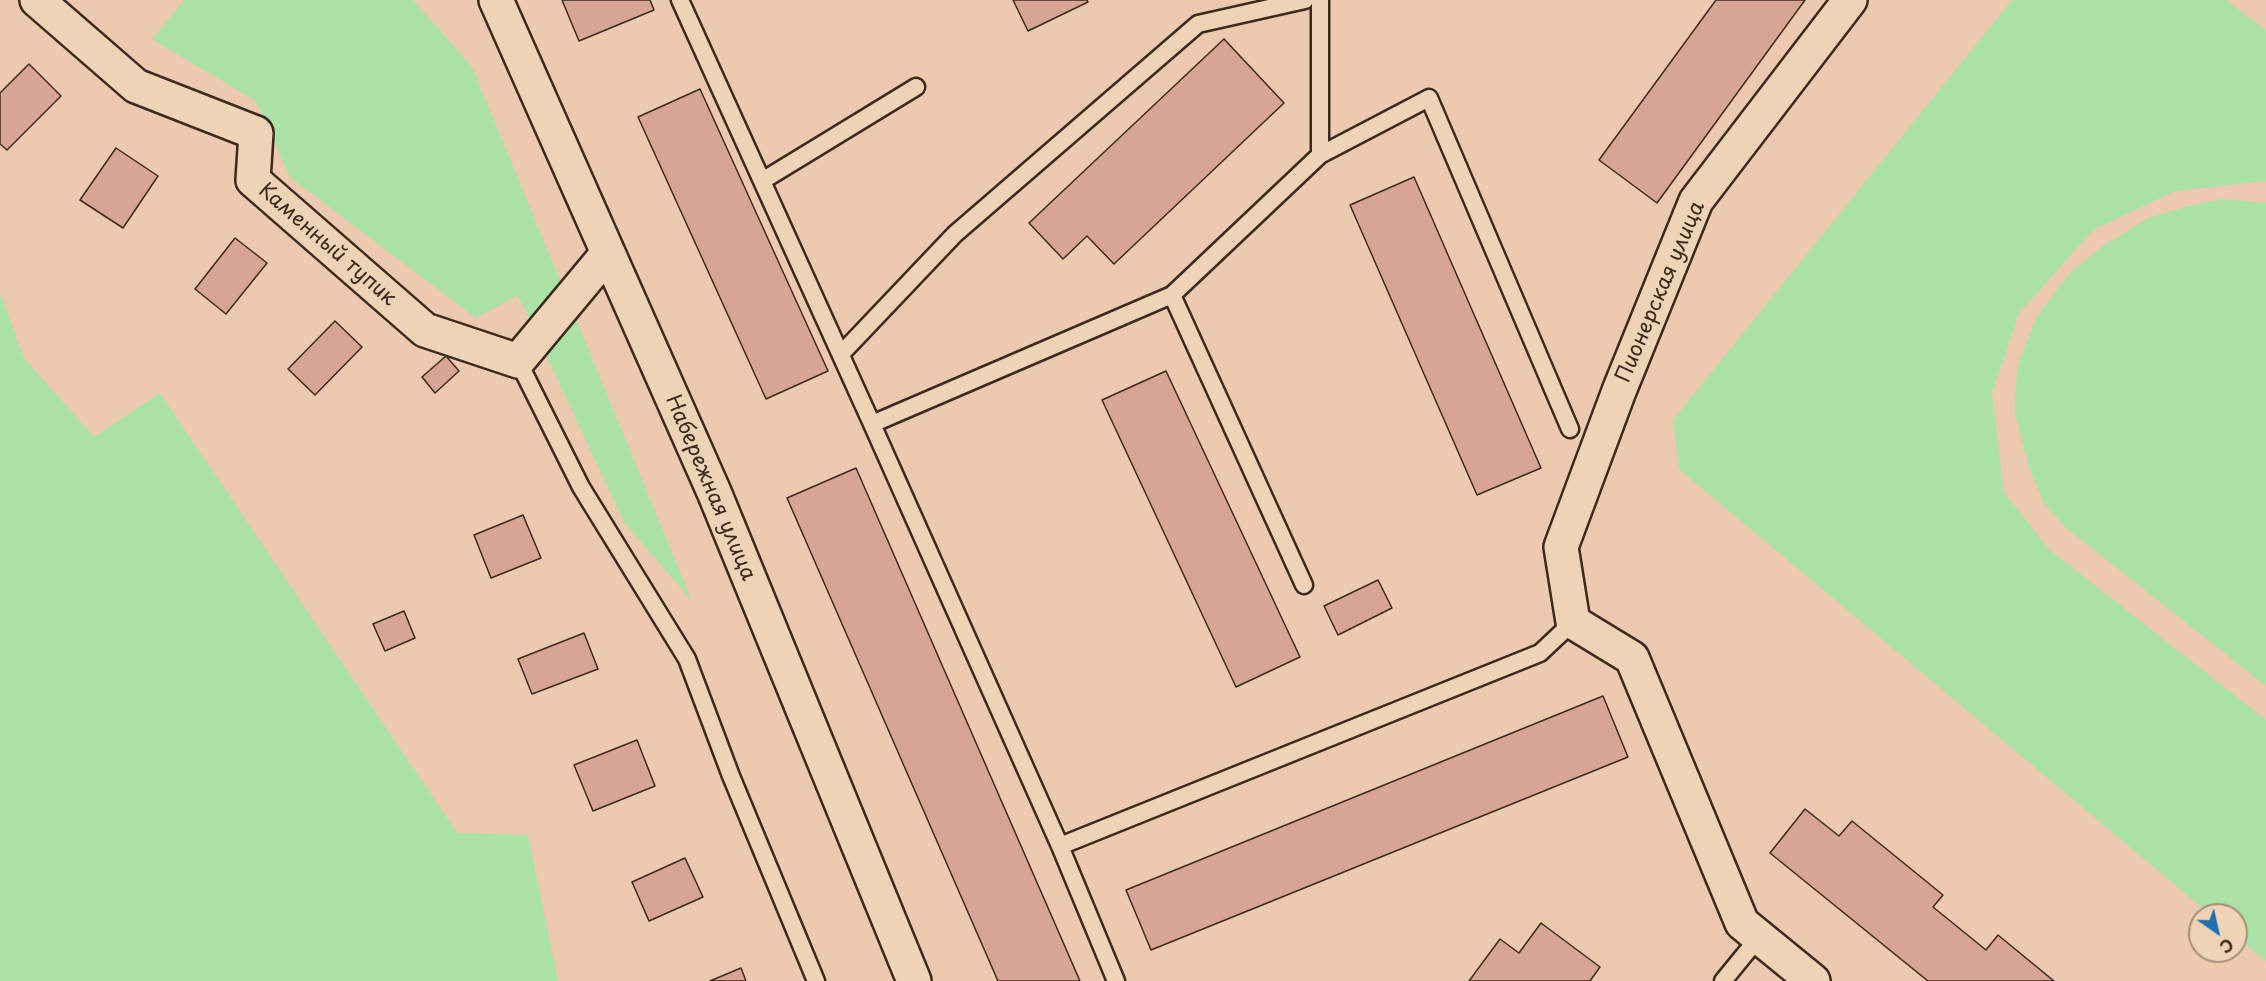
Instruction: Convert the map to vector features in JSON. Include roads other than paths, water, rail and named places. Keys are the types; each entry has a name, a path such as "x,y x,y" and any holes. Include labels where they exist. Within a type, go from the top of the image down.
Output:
{"street":[{"name":"Каменный тупик","path":"37,0 136,86 256,134 253,180 424,330 518,361"},
{"name":"Набережная улица","path":"496,0 714,492 914,981"},
{"name":"Пионерская улица","path":"1573,622 1561,547 1619,391 1696,201 1850,0"},
{"path":"518,361 608,253"},
{"path":"1573,622 1632,658 1750,930 1813,981"}],"lane":[{"path":"680,0 841,354 1060,846 1116,981"},
{"path":"841,354 955,234 1198,24 1305,0"},
{"path":"1320,0 1320,154"},
{"path":"762,181 916,87"},
{"path":"872,424 1172,295 1320,154 1429,98 1570,429"},
{"path":"1172,295 1304,585"},
{"path":"518,361 580,487 687,659 731,776 816,981"},
{"path":"1060,846 1540,653 1573,622"},
{"path":"1723,981 1750,930"}]}
